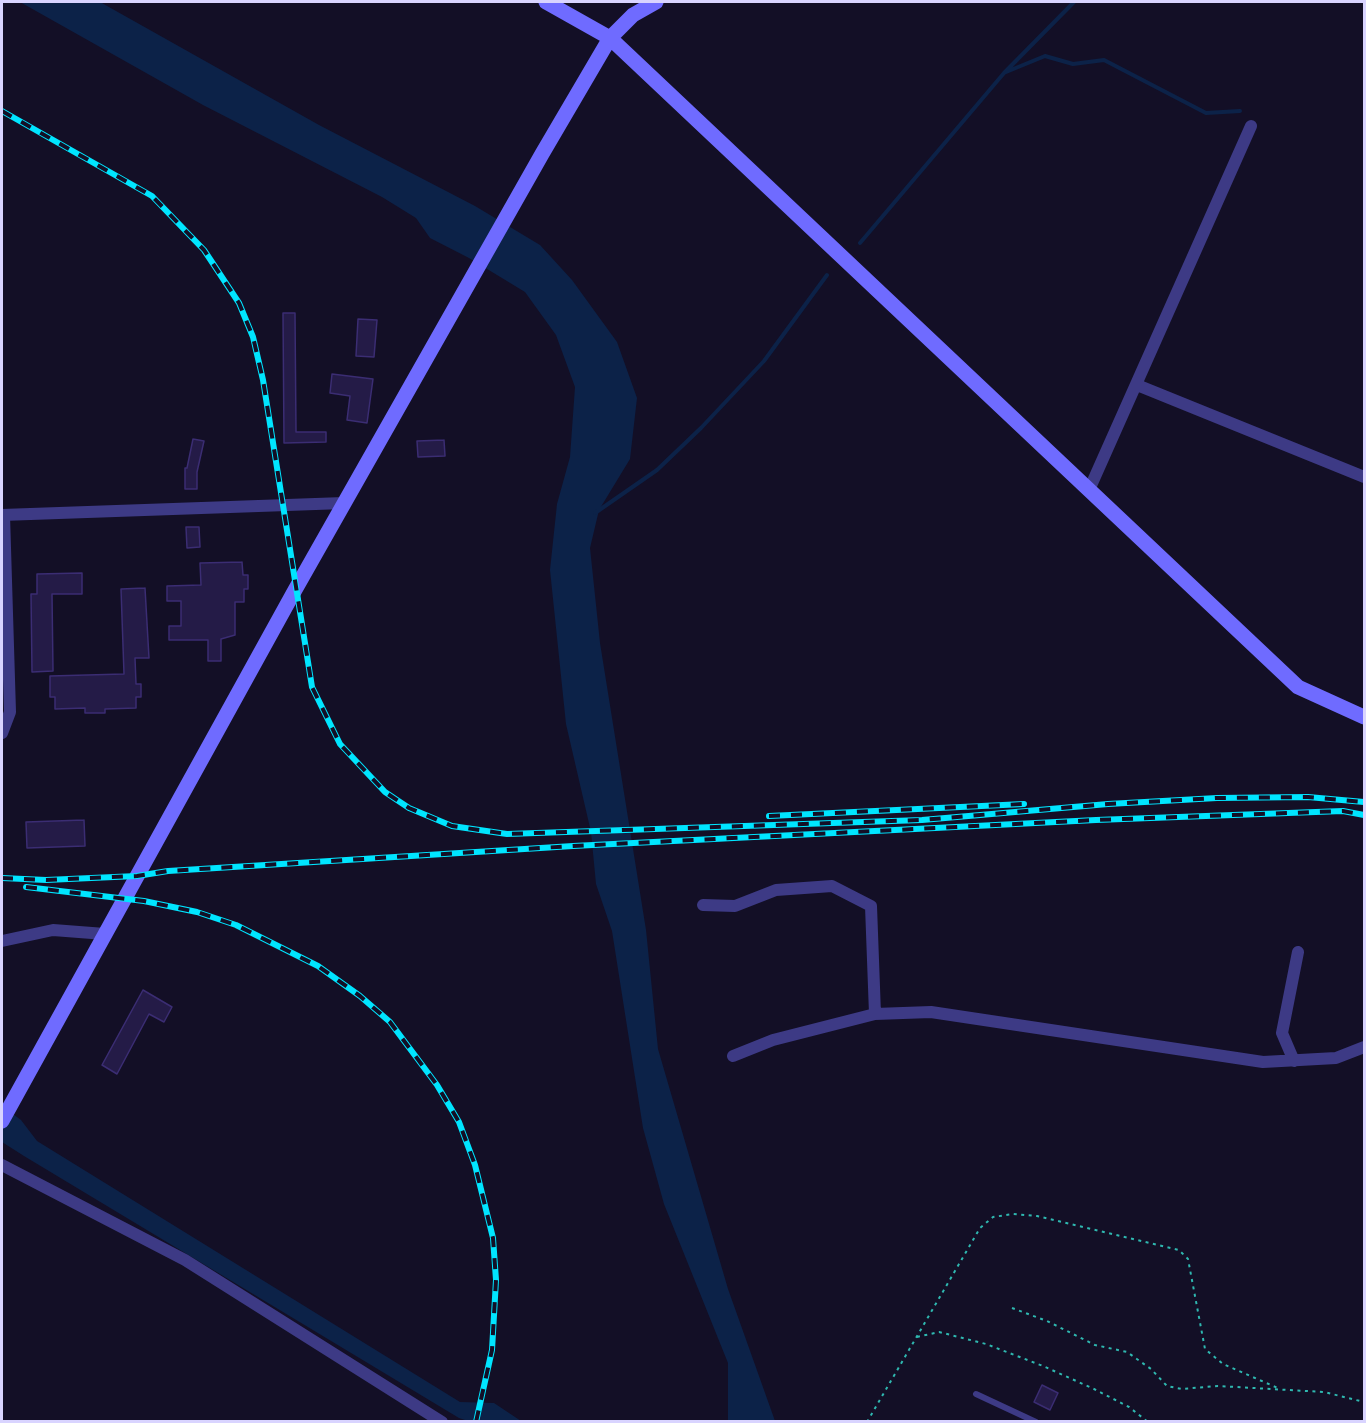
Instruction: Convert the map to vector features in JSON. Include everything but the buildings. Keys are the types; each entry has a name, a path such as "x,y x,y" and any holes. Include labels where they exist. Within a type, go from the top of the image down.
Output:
{"main road":[{"path":"546,2 610,38 1298,687 1365,717"},
{"path":"2,1121 344,503 542,154 610,38 633,15 656,2"}],"street":[{"path":"1089,490 1251,126"},
{"path":"1137,385 1365,477"},
{"path":"2,733 10,712 3,515 344,503"},
{"path":"703,905 735,906 777,890 832,885 871,906 874,1014"},
{"path":"2,941 53,930 105,933"},
{"path":"1294,1061 1282,1033 1298,952"},
{"path":"734,1056 773,1040 874,1014 931,1012 1263,1062 1336,1058 1365,1047"},
{"path":"2,1165 185,1260 442,1422"}],"lane":[{"path":"976,1394 1036,1422"}],"path":[{"path":"867,1422 980,1228 993,1217 1013,1214 1037,1216 1179,1250 1188,1258 1205,1349 1223,1364 1280,1389"},
{"path":"1012,1308 1047,1321 1095,1345 1127,1352 1151,1369 1167,1386 1182,1389 1218,1386 1324,1392 1365,1402"},
{"path":"917,1337 939,1332 986,1344 1094,1389 1129,1407 1148,1422"}],"water":[{"path":"20,2 100,2 319,125 475,206 540,245 572,280 617,342 637,398 630,459 599,510 590,548 600,643 646,930 658,1049 728,1289 775,1421 728,1421 728,1363 664,1204 643,1128 612,931 596,884 591,832 566,724 550,570 557,504 570,457 575,387 556,335 525,292 469,258 430,238 416,218 382,197 203,105"},
{"path":"2,1106 21,1120 37,1141 460,1402 494,1403 521,1421 468,1421 459,1418 24,1156 2,1142"}],"waterway":[{"path":"860,243 1004,73 1074,2"},
{"path":"1006,72 1045,56 1073,64 1104,60 1206,113 1240,111"},
{"path":"595,513 657,470 701,428 764,361 827,275"}],"railway":[{"path":"2,111 152,196 204,250 239,303 253,337 263,380 312,687 340,744 385,792 409,808 452,826 507,834 922,820 1108,804 1217,798 1308,797 1364,802"},
{"path":"769,816 1024,804"},
{"path":"2,878 46,880 137,876 168,871 573,846 1096,820 1343,811 1364,815"},
{"path":"26,887 144,901 197,912 236,925 318,966 360,996 390,1022 437,1085 459,1122 475,1165 493,1238 496,1280 492,1350 476,1422"}]}
